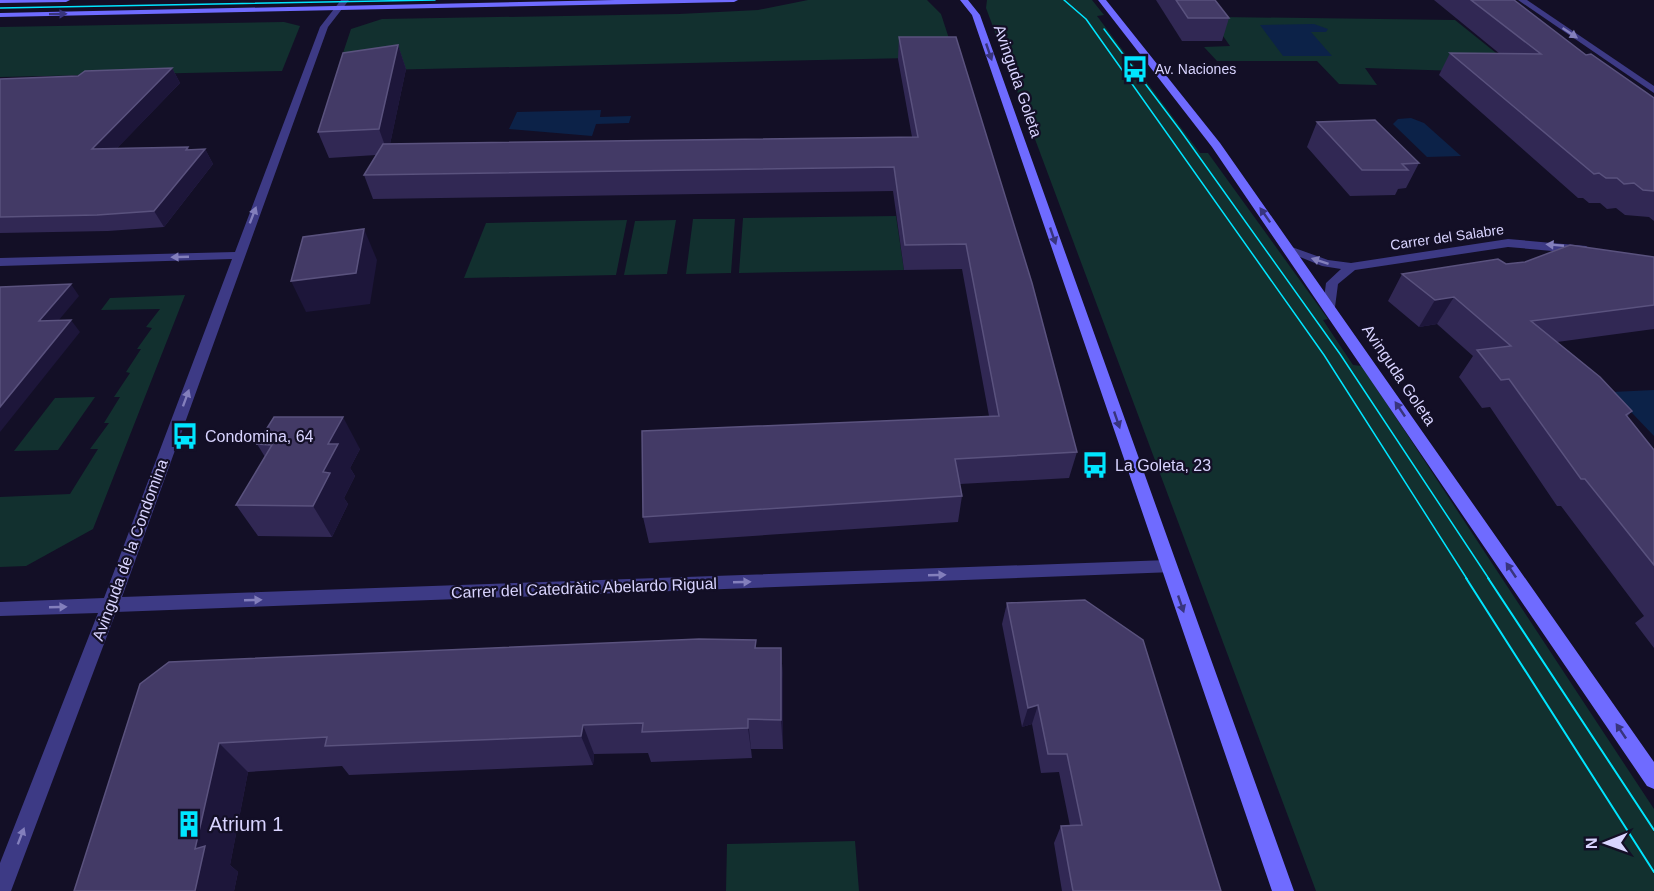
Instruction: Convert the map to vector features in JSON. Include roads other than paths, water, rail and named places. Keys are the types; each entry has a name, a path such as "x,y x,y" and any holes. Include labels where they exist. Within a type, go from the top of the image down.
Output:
{"main road":[{"path":"0,1 66,0"},
{"path":"0,15 734,0"},
{"name":"Avinguda Goleta","path":"963,0 976,15 1283,891"},
{"name":"Avinguda Goleta","path":"1102,0 1216,145 1654,779"}],"street":[{"name":"Avinguda de la Condomina","path":"0,891 110,605 324,27 345,0"},
{"path":"1522,0 1654,90"},
{"name":"Carrer del Salabre","path":"1288,250 1326,263 1351,267 1508,243 1556,245 1596,251"},
{"path":"0,262 239,255"},
{"path":"1329,307 1332,283 1351,267"},
{"name":"Carrer del Catedràtic Abelardo Rigual","path":"0,609 1168,567"}],"water":[{"path":"1314,24 1328,29 1326,32 1311,32 1332,56 1283,56 1260,25"},
{"path":"601,110 600,117 631,116 629,123 596,124 592,136 509,129 517,112"},
{"path":"1411,118 1424,123 1461,156 1427,157 1393,124 1398,119"},
{"path":"1654,390 1654,436 1612,392"}],"tram line":[{"path":"0,8 435,0"},
{"path":"1064,0 1086,19 1324,355 1467,579"},
{"path":"1104,29 1180,130 1340,354 1489,579"},
{"path":"1466,578 1654,872"},
{"path":"1488,578 1654,830"}],"place":[{"name":"Av. Naciones","path":"1135,69"},
{"name":"Condomina, 64","path":"185,436"},
{"name":"La Goleta, 23","path":"1095,465"},
{"name":"Atrium 1","path":"189,824"}]}
